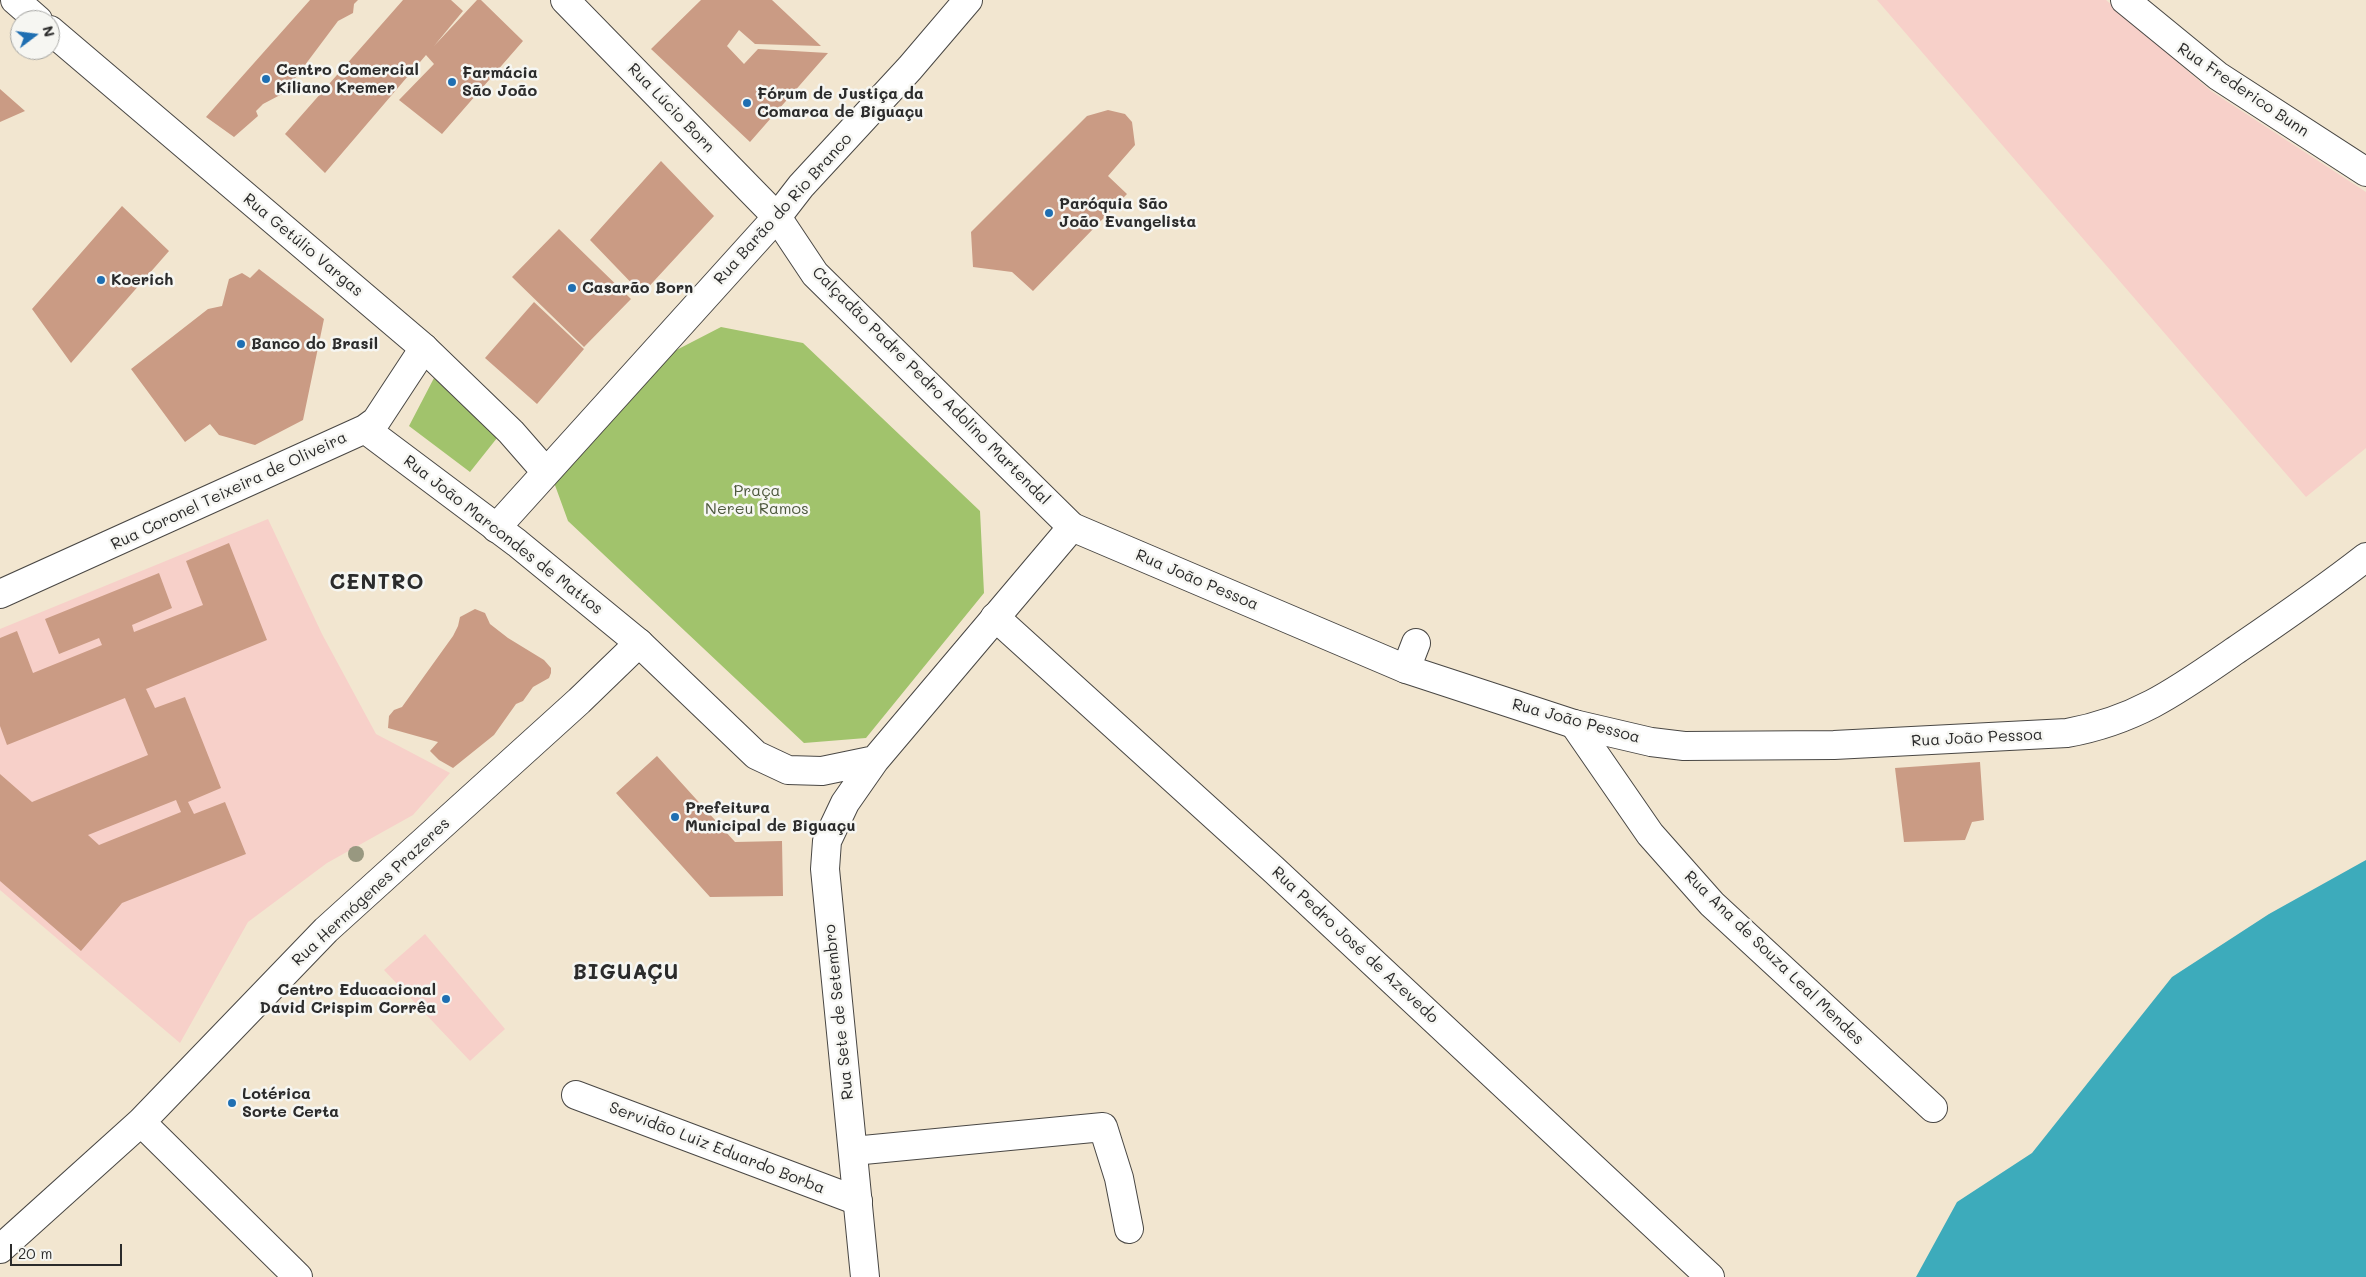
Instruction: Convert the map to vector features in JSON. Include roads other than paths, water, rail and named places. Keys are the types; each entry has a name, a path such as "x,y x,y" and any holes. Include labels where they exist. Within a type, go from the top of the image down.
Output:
{"street":[{"path":"15,0 26,10"},
{"name":"Rua Lúcio Born","path":"565,0 777,217"},
{"name":"Rua Barão do Rio Branco","path":"496,528 777,217 802,186 910,68 968,0"},
{"name":"Rua Frederico Bunn","path":"2125,0 2218,76 2366,172"},
{"name":"Rua Getúlio Vargas","path":"60,39 424,348 510,432 546,472"},
{"name":"Calçadão Padre Pedro Adolino Martendal","path":"777,217 815,274 1072,527"},
{"name":"Rua Coronel Teixeira de Oliveira","path":"0,594 365,429 376,421 424,348"},
{"name":"Rua João Marcondes de Mattos","path":"365,429 496,528 639,644"},
{"path":"639,644 756,755 788,770 822,771 875,760 1072,527"},
{"name":"Rua João Pessoa","path":"1072,527 1406,670 1574,724 1651,742 1684,746 1834,746 2068,733 2099,727 2134,715 2165,699 2317,595 2366,557"},
{"name":"Rua Pedro José de Azevedo","path":"995,618 1273,869 1710,1277"},
{"path":"1406,670 1416,643"},
{"name":"Rua Hermógenes Prazeres","path":"1,1246 140,1122 326,930 580,701 639,644"},
{"name":"Rua Ana de Souza Leal Mendes","path":"1574,724 1650,834 1712,904 1933,1108"},
{"name":"Rua Sete de Setembro","path":"866,1277 825,869 827,841 845,803 875,760"},
{"name":"Servidão Luiz Eduardo Borba","path":"576,1095 858,1201"},
{"path":"140,1122 298,1277"},
{"path":"853,1151 1103,1127 1119,1178 1129,1229"}],"water":[{"path":"2366,860 2366,1277 1916,1277 1957,1202 2032,1153 2172,977 2269,914"}],"place":[{"name":"Centro Comercial Kiliano Kremer","path":"266,79"},
{"name":"Farmácia São João","path":"452,82"},
{"name":"Fórum de Justiça da Comarca de Biguaçu","path":"747,103"},
{"name":"Paróquia São João Evangelista","path":"1049,213"},
{"name":"Koerich","path":"101,280"},
{"name":"Casarão Born","path":"572,288"},
{"name":"Banco do Brasil","path":"241,344"},
{"name":"Prefeitura Municipal de Biguaçu","path":"675,817"},
{"name":"Centro Educacional David Crispim Corrêa","path":"446,999"},
{"name":"Lotérica Sorte Certa","path":"232,1103"}],"district":[{"name":"CENTRO","path":"377,583"},
{"name":"BIGUAÇU","path":"626,973"}],"park label":[{"name":"Praça Nereu Ramos","path":"757,500"}]}
